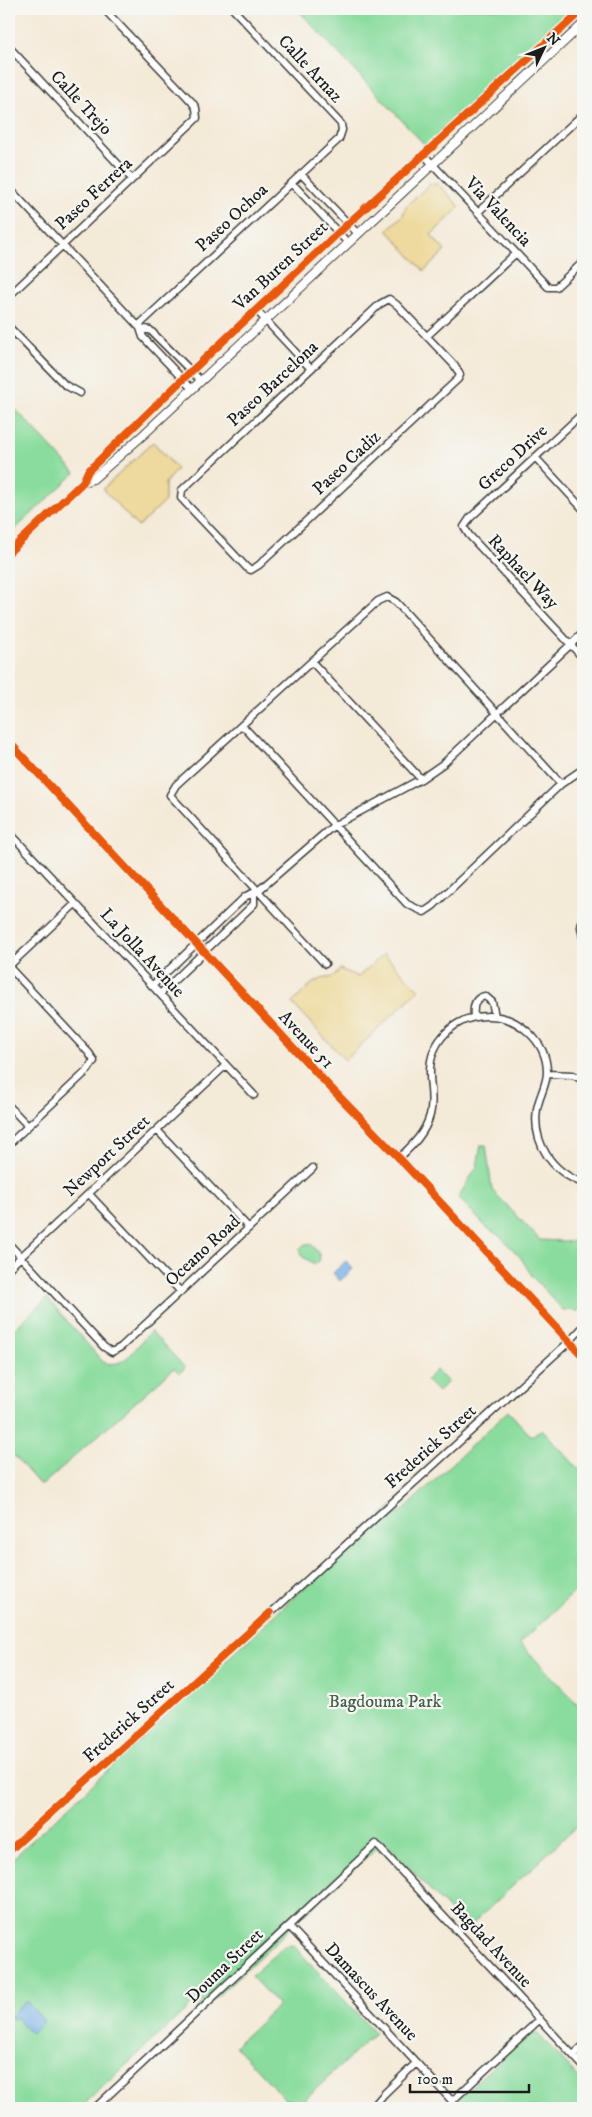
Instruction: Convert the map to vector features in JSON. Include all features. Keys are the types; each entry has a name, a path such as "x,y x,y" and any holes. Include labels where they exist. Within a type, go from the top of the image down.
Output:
{"street":[{"name":"Paseo Ferrera","path":"9,296 194,123 197,113 192,102 104,9"},
{"name":"Calle Arnaz","path":"233,9 341,124 342,130"},
{"name":"Van Buren Street","path":"9,552 83,482 88,472 191,371 423,154 485,101 583,10"},
{"name":"Van Buren Street","path":"83,482 93,479 192,389 583,24"},
{"name":"Calle Trejo","path":"9,47 132,179"},
{"path":"478,212 583,114"},
{"name":"Paseo Ochoa","path":"139,327 339,140 342,130"},
{"name":"Via Valencia","path":"423,154 548,287 552,289 561,284 583,262"},
{"path":"301,174 358,234"},
{"path":"292,183 348,243"},
{"path":"9,188 139,327 143,337 192,389"},
{"path":"427,336 516,253"},
{"name":"Paseo Barcelona","path":"251,570 223,544 185,503 180,494 186,486 380,304 389,299 427,336"},
{"path":"256,310 311,369"},
{"path":"9,326 65,385 80,393"},
{"path":"139,327 150,330 200,381"},
{"name":"Paseo Cadiz","path":"251,570 259,565 454,383 460,375 458,371 427,336"},
{"name":"Greco Drive","path":"464,527 470,518 583,412"},
{"path":"535,458 583,509"},
{"name":"Raphael Way","path":"464,527 469,535 583,658"},
{"path":"325,964 256,893 170,794 176,785 378,601 387,597 396,602 562,784"},
{"path":"152,986 246,896 256,893 333,826 421,779 444,762 583,634"},
{"path":"312,662 421,779"},
{"path":"242,725 333,826 407,904 424,912 433,906 562,784 583,769"},
{"name":"Avenue 51","path":"9,742 326,1084 399,1158 583,1356"},
{"name":"La Jolla Avenue","path":"9,832 254,1095"},
{"path":"160,994 254,904 256,893"},
{"path":"9,1144 88,1070 94,1061 9,966 75,904"},
{"path":"583,918 581,927 583,936"},
{"path":"474,1016 475,1002 485,996 492,1002 496,1016"},
{"path":"399,1158 420,1137 429,1118 433,1098 430,1066 438,1042 452,1027 474,1016 496,1016 520,1026 535,1039 543,1053 547,1074 536,1120 540,1141 544,1152 558,1168 583,1183"},
{"name":"Newport Street","path":"9,1268 226,1065"},
{"path":"547,1074 572,1075 583,1080"},
{"path":"9,1106 28,1126"},
{"path":"157,1130 249,1228"},
{"name":"Oceano Road","path":"21,1257 104,1347 112,1352 121,1347 313,1168"},
{"path":"89,1194 181,1292"},
{"path":"9,1244 21,1257"},
{"name":"Frederick Street","path":"9,1851 570,1341 583,1327"},
{"name":"Douma Street","path":"95,2108 376,1844"},
{"name":"Bagdad Avenue","path":"376,1844 583,2066"},
{"name":"Damascus Avenue","path":"289,1926 452,2101 540,2019"},
{"path":"574,2055 583,2046"},
{"path":"372,2108 416,2063"}],"green space":[{"path":"297,9 573,9 426,146"},
{"path":"9,402 75,473 9,535"},
{"path":"481,1145 486,1145 492,1190 540,1240 583,1242 583,1306 578,1311 563,1310 532,1276 521,1258 501,1237 487,1228 458,1197 477,1167"},
{"path":"305,1244 311,1244 319,1254 320,1260 315,1264 303,1257 300,1249"},
{"path":"47,1298 103,1362 111,1364 125,1360 151,1331 185,1368 179,1373 174,1368 41,1486 9,1450 9,1334"},
{"path":"436,1370 448,1382 438,1392 426,1380"},
{"name":"Bagdouma Park","path":"508,1411 532,1437 542,1429 583,1474 583,1584 520,1643 583,1710 583,1820 467,1929 384,1841 202,2010 194,2002 80,2108 9,2108 9,1862 392,1506 399,1514"},
{"path":"293,1945 375,2033 296,2108 235,2046 278,2005 251,1976 284,1946"},
{"path":"528,2034 538,2034 583,2082 583,2108 448,2108"}],"sand":[{"path":"430,184 438,184 460,207 431,235 445,251 424,271 387,230 403,215 406,206"},
{"path":"153,442 177,469 165,483 165,501 138,527 103,489"},
{"path":"384,954 419,990 345,1060 292,1003 313,983 334,976 340,969 358,977"}],"water":[{"path":"346,1261 353,1269 340,1281 333,1273"},
{"path":"26,2001 44,2021 31,2034 16,2018 13,2020 10,2016"}],"cycle path":[{"path":"9,552 83,482 88,471 183,379 338,233 583,9"},
{"path":"9,742 583,1356"},
{"path":"9,1851 270,1613"}]}
